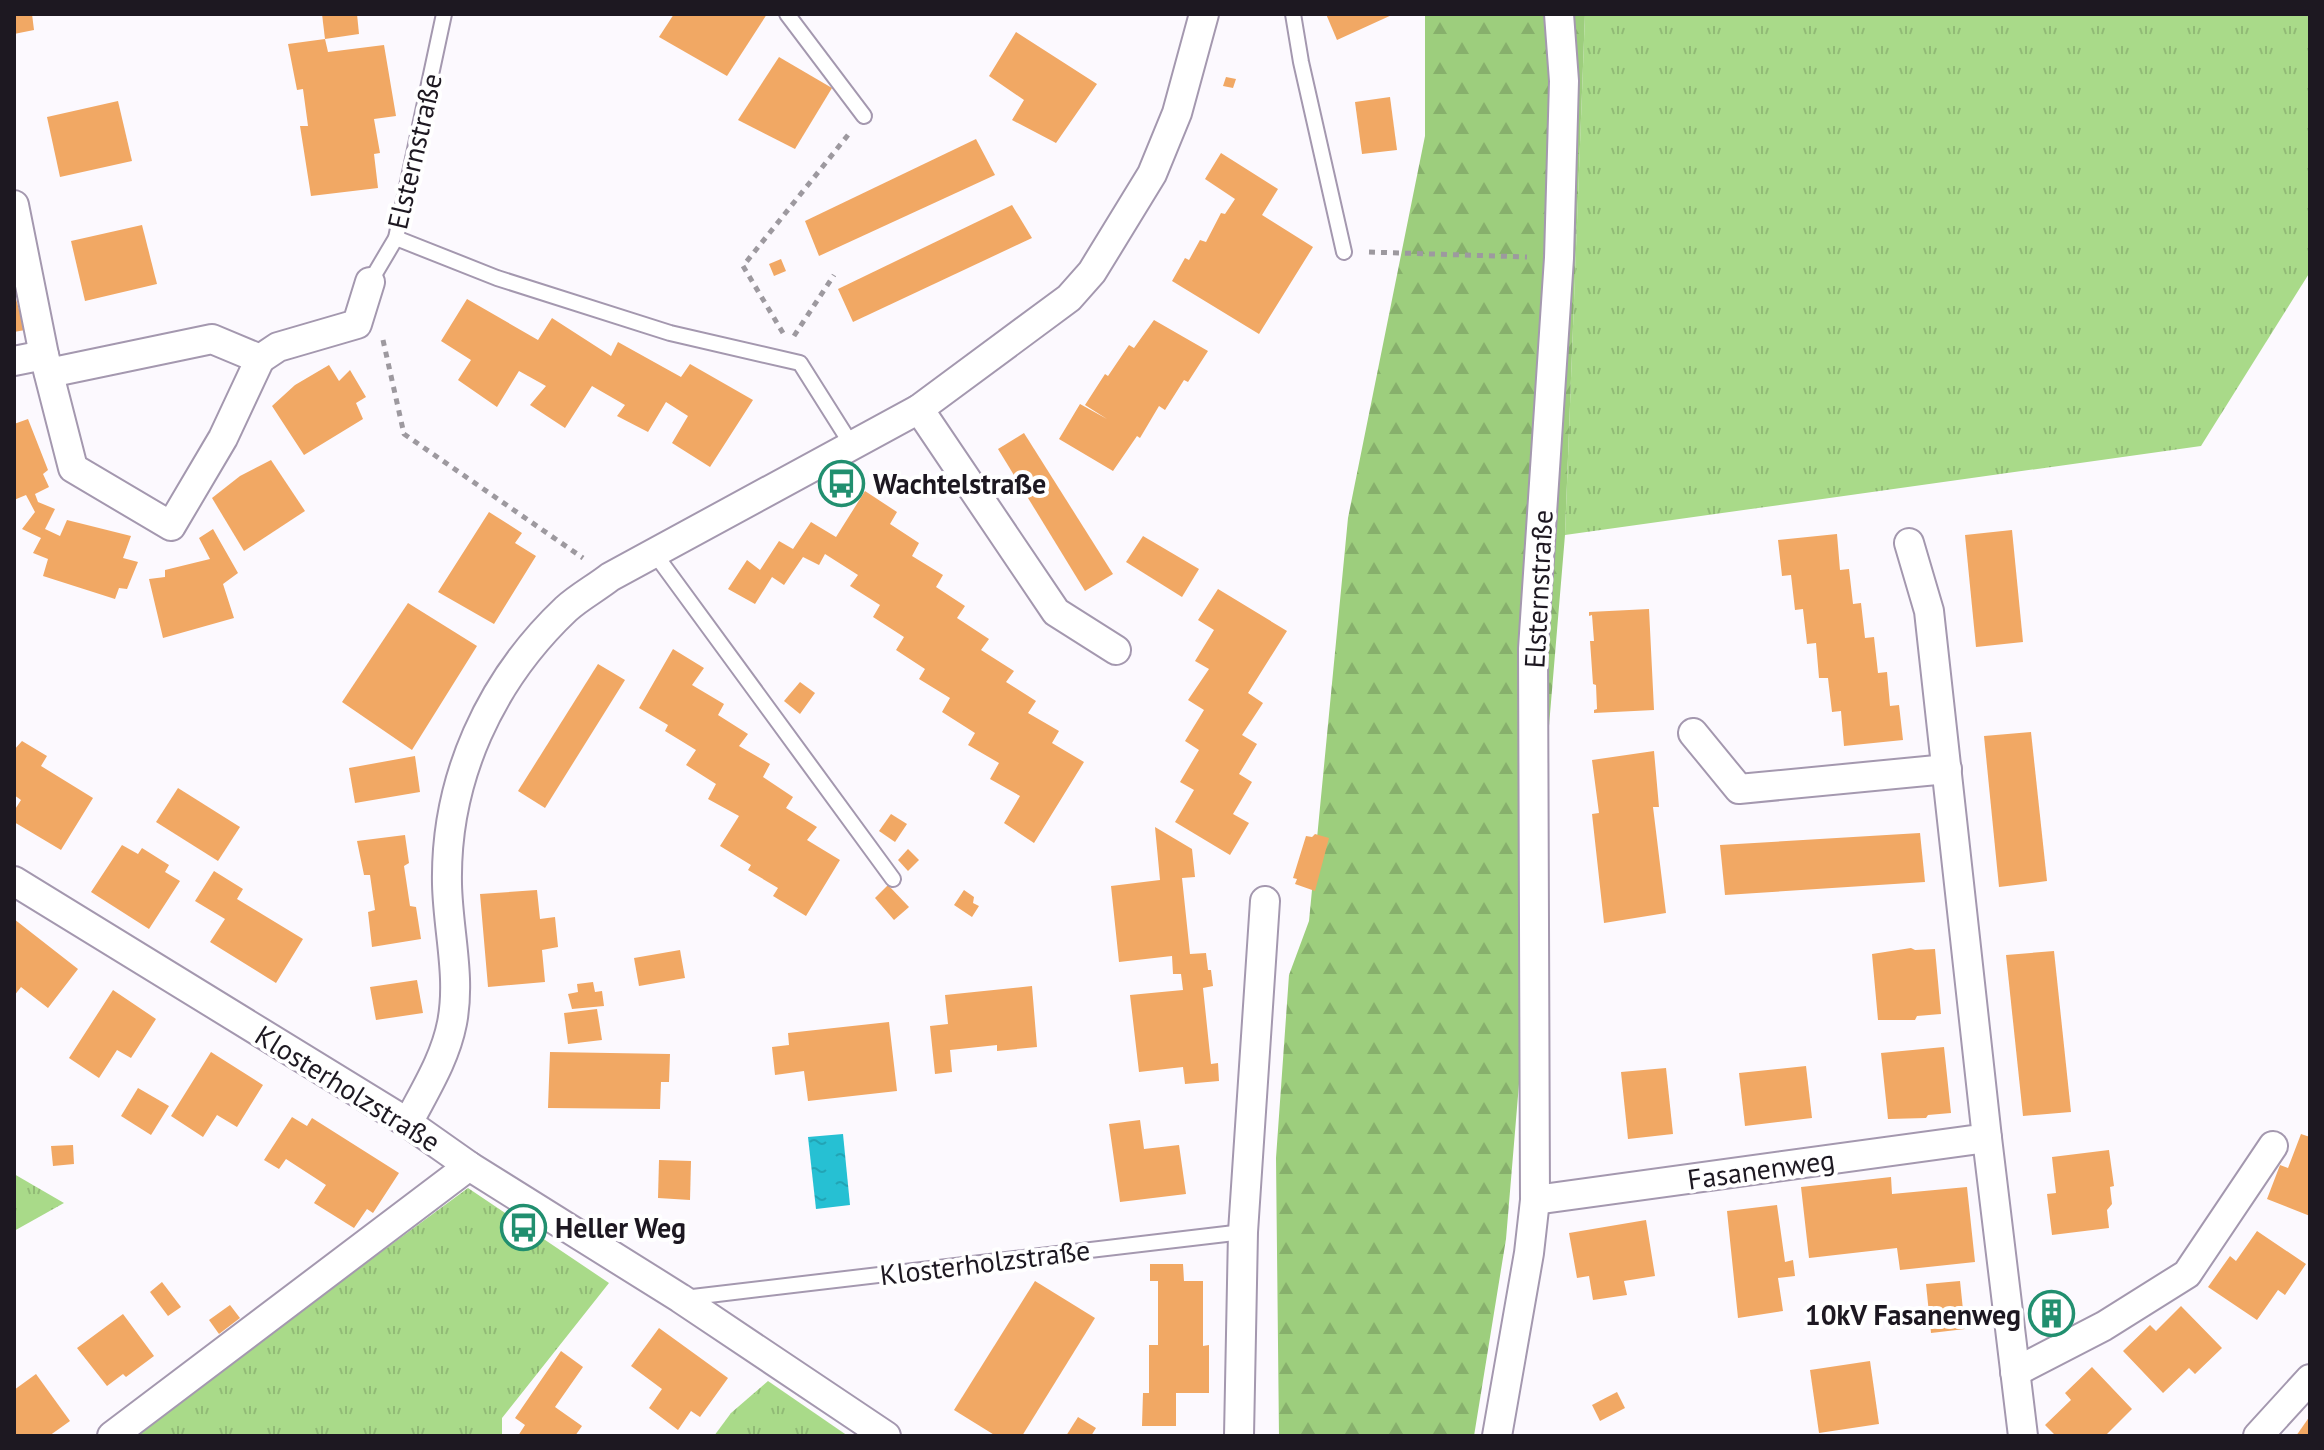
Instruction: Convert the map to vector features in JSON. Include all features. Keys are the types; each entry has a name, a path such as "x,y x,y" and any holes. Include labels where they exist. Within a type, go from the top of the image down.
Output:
{"street":[{"path":"408,1123 445,1054 453,1021 456,985 447,889 447,849 452,811 472,742 497,691 567,609 610,577 919,409 1069,298 1092,272 1152,174 1177,113 1204,14"},
{"name":"Elsternstraße","path":"1535,1200 1533,649 1559,258 1564,81 1559,14"},
{"path":"14,205 47,364 73,468 171,526 223,438 260,359 278,347 357,324 370,282"},
{"path":"14,361 47,364 212,339 260,359"},
{"path":"919,409 1056,612 1116,650"},
{"path":"1909,543 1929,611 2023,1436"},
{"path":"1693,733 1739,789 1947,769"},
{"name":"Klosterholzstraße","path":"14,881 408,1123 469,1166 680,1298 886,1436"},
{"path":"1239,1436 1243,1232 1265,901"},
{"name":"Fasanenweg","path":"1535,1200 1987,1138"},
{"path":"2015,1372 2104,1326 2187,1274 2273,1146"},
{"path":"112,1436 469,1166"},
{"path":"1497,1436 1529,1253 1535,1200"},
{"path":"2258,1436 2310,1379"}],"lane":[{"name":"Elsternstraße","path":"370,282 396,238 444,14"},
{"path":"787,14 864,116"},
{"path":"1293,14 1344,252"},
{"path":"396,238 497,278 670,333 800,363 853,447"},
{"path":"655,554 893,879"},
{"name":"Klosterholzstraße","path":"680,1298 1243,1232"}],"path":[{"path":"834,275 789,344 743,266 864,116"},
{"path":"1385,252 1533,257"},
{"path":"370,282 404,434 610,577"}],"green space":[{"path":"1425,14 1585,14 1565,535 1506,1239 1474,1436 1279,1436 1276,1158 1289,975 1309,921 1348,518 1425,136"},
{"path":"1585,14 2310,14 2310,272 2201,446 1565,535"},
{"path":"14,1174 64,1203 14,1231"},
{"path":"468,1188 609,1283 502,1418 502,1436 131,1436"},
{"path":"768,1381 848,1436 714,1436 731,1413"}],"water":[{"path":"843,1134 850,1205 816,1209 808,1137"}],"building":[{"path":"14,14 32,14 34,30 14,34"},
{"path":"322,14 357,14 359,34 325,39"},
{"path":"674,14 767,14 727,76 659,37"},
{"path":"1326,14 1394,14 1337,40"},
{"path":"1016,32 1097,84 1056,143 1012,120 1024,100 989,76"},
{"path":"325,39 328,52 384,45 396,116 374,119 380,153 374,154 378,188 311,196 300,126 308,126 303,89 297,90 288,44"},
{"path":"779,57 832,88 795,149 738,120"},
{"path":"1226,77 1236,79 1233,88 1223,86"},
{"path":"1390,97 1397,150 1362,154 1355,102"},
{"path":"118,101 132,161 60,177 47,117"},
{"path":"976,139 995,175 819,256 805,221"},
{"path":"1221,153 1278,189 1262,215 1313,247 1259,334 1172,281 1185,258 1189,260 1200,240 1206,242 1221,213 1225,214 1235,199 1205,179"},
{"path":"1012,205 1032,238 853,322 838,289"},
{"path":"142,225 157,284 85,301 71,241"},
{"path":"781,259 786,271 774,276 769,264"},
{"path":"14,292 25,330 14,332"},
{"path":"467,299 538,340 552,318 611,356 618,342 681,377 690,364 753,400 710,467 672,443 688,416 666,402 648,432 617,416 625,405 592,386 565,428 530,405 546,386 519,371 497,407 458,380 471,360 441,341"},
{"path":"1154,320 1208,351 1165,410 1159,406 1140,438 1137,436 1113,471 1059,439 1080,404 1107,419 1085,405 1105,374 1108,376 1129,345 1134,348"},
{"path":"329,365 339,381 350,370 366,397 356,403 363,419 304,455 272,406 295,385"},
{"path":"28,419 48,470 43,474 49,487 35,494 38,502 55,509 45,529 60,536 67,520 131,536 123,558 138,562 127,589 119,588 115,599 43,576 48,559 33,553 41,538 22,529 35,512 26,495 14,500 14,424"},
{"path":"1024,433 1113,574 1085,591 998,449"},
{"path":"271,460 305,511 244,551 212,498 240,476"},
{"path":"865,491 897,512 890,524 919,543 912,556 943,575 936,587 965,606 957,618 989,639 981,650 1014,671 1006,682 1036,701 1028,713 1059,731 1052,743 1084,762 1034,843 1004,823 1020,796 990,779 999,763 968,745 975,733 942,712 950,698 919,679 925,669 896,650 904,637 873,617 880,605 850,586 858,575 825,554 819,565 803,557 784,585 772,577 755,604 728,589 747,560 760,570 779,541 793,549 811,522 836,537"},
{"path":"489,512 522,533 515,543 536,556 494,624 438,592"},
{"path":"213,529 238,573 223,584 234,618 163,638 149,579 165,577 165,570 210,559 199,538"},
{"path":"2012,530 2023,642 1976,647 1965,535"},
{"path":"1837,534 1840,570 1849,569 1853,604 1861,603 1865,638 1874,637 1878,673 1887,672 1890,706 1899,705 1903,740 1844,746 1841,711 1832,712 1828,678 1819,678 1816,643 1807,644 1803,609 1795,610 1791,575 1782,576 1778,540"},
{"path":"1143,536 1199,569 1182,597 1126,562"},
{"path":"1218,589 1287,631 1248,693 1263,703 1242,735 1257,744 1239,774 1252,782 1233,814 1249,823 1230,855 1175,822 1194,790 1180,782 1199,750 1185,741 1204,710 1188,700 1209,669 1195,661 1214,630 1198,620"},
{"path":"408,603 477,646 412,750 342,702"},
{"path":"1649,609 1654,710 1594,713 1597,709 1596,685 1593,684 1590,641 1594,641 1592,615 1589,616 1589,612"},
{"path":"673,649 704,668 692,685 724,704 718,715 748,734 739,746 770,764 763,777 793,797 786,808 817,827 807,840 840,860 806,916 773,896 778,888 748,870 751,865 720,846 739,816 708,799 716,784 686,765 696,750 665,731 668,725 639,708"},
{"path":"598,664 625,680 545,808 518,791"},
{"path":"800,682 815,693 800,714 784,701"},
{"path":"2031,732 2047,881 1999,887 1984,736"},
{"path":"22,741 47,756 41,766 93,798 61,850 14,822 14,811 21,800 14,795 14,750"},
{"path":"1654,751 1659,807 1653,807 1666,913 1604,923 1592,814 1599,813 1592,760"},
{"path":"415,756 420,792 355,803 349,768"},
{"path":"178,788 240,827 218,861 156,822"},
{"path":"891,814 907,824 895,842 879,831"},
{"path":"1155,827 1192,849 1195,877 1182,878 1190,954 1206,953 1208,970 1211,970 1213,986 1203,988 1211,1064 1218,1063 1219,1081 1185,1084 1183,1067 1139,1072 1130,995 1183,990 1181,974 1173,974 1172,956 1119,962 1111,886 1160,880"},
{"path":"1920,833 1925,882 1725,895 1720,845"},
{"path":"1315,834 1329,838 1315,891 1295,884 1297,879 1293,878 1306,836"},
{"path":"405,835 409,863 404,866 410,906 416,907 421,939 372,947 368,912 375,910 370,875 364,875 357,841"},
{"path":"122,845 138,854 142,848 169,865 165,872 180,881 149,929 91,892"},
{"path":"908,849 919,860 908,871 898,860"},
{"path":"214,871 243,889 237,899 303,939 276,983 210,942 225,919 195,901"},
{"path":"888,885 909,907 894,920 875,898"},
{"path":"537,890 540,919 555,917 558,947 542,950 545,982 488,987 480,894"},
{"path":"964,890 974,897 973,903 979,906 972,917 954,905"},
{"path":"14,919 78,969 48,1008 21,987 14,996"},
{"path":"1911,948 1935,949 1941,1014 1917,1016 1915,1020 1878,1020 1872,954"},
{"path":"680,950 685,978 639,986 634,958"},
{"path":"2054,951 2071,1112 2023,1116 2006,955"},
{"path":"417,980 423,1013 376,1020 370,987"},
{"path":"593,982 595,992 602,991 604,1006 572,1009 568,994 578,992 577,984"},
{"path":"1032,986 1037,1047 997,1051 997,1045 950,1050 952,1072 935,1074 930,1026 948,1024 945,995"},
{"path":"113,990 156,1019 131,1058 117,1050 99,1078 69,1058"},
{"path":"597,1009 602,1040 568,1044 564,1013"},
{"path":"889,1022 897,1091 808,1101 804,1071 775,1075 772,1047 789,1045 788,1033"},
{"path":"1944,1047 1951,1113 1928,1115 1926,1118 1888,1119 1881,1053"},
{"path":"211,1052 263,1085 237,1127 217,1115 203,1137 171,1116"},
{"path":"550,1052 670,1054 669,1082 661,1082 660,1109 548,1108"},
{"path":"1806,1066 1812,1118 1745,1126 1739,1073"},
{"path":"1666,1068 1673,1134 1628,1139 1621,1072"},
{"path":"138,1088 169,1106 151,1135 121,1116"},
{"path":"292,1117 307,1126 312,1118 399,1173 373,1213 367,1209 354,1228 314,1203 326,1185 286,1159 279,1169 264,1160"},
{"path":"1140,1120 1144,1149 1179,1145 1186,1194 1120,1202 1109,1124"},
{"path":"2301,1134 2310,1137 2310,1216 2267,1199 2280,1165 2288,1168"},
{"path":"73,1145 74,1164 53,1166 51,1146"},
{"path":"2109,1150 2114,1186 2110,1187 2112,1204 2107,1210 2109,1228 2052,1235 2047,1194 2056,1193 2052,1157"},
{"path":"659,1160 691,1161 690,1200 658,1198"},
{"path":"1891,1177 1892,1194 1967,1187 1975,1262 1900,1270 1897,1248 1809,1258 1801,1187"},
{"path":"1777,1205 1785,1262 1793,1260 1795,1276 1778,1278 1783,1311 1738,1318 1727,1211"},
{"path":"1646,1220 1655,1276 1624,1281 1627,1295 1593,1300 1589,1276 1577,1278 1569,1233"},
{"path":"2257,1231 2306,1264 2285,1295 2278,1290 2257,1320 2208,1287 2230,1256 2236,1261"},
{"path":"1150,1264 1183,1264 1184,1281 1203,1281 1203,1346 1209,1345 1209,1393 1176,1393 1176,1426 1142,1426 1143,1393 1149,1393 1149,1345 1158,1345 1158,1281 1150,1281"},
{"path":"1035,1281 1095,1318 1022,1436 996,1436 954,1410"},
{"path":"1960,1281 1965,1329 1931,1333 1926,1284"},
{"path":"162,1282 181,1307 168,1316 150,1292"},
{"path":"230,1305 240,1318 219,1334 209,1320"},
{"name":"10kV Fasanenweg","path":"2057,1306 2059,1320 2047,1322 2044,1308"},
{"path":"2181,1306 2222,1348 2195,1374 2189,1368 2163,1393 2123,1351 2150,1325 2156,1331"},
{"path":"123,1314 154,1356 126,1377 123,1374 107,1386 77,1348"},
{"path":"659,1328 728,1378 700,1417 691,1411 678,1430 649,1408 662,1389 631,1366"},
{"path":"561,1351 583,1367 555,1407 582,1426 575,1436 518,1436 525,1425 515,1418"},
{"path":"1870,1361 1879,1424 1819,1433 1810,1370"},
{"path":"2092,1367 2132,1409 2107,1434 2109,1436 2056,1436 2045,1425 2071,1400 2065,1393"},
{"path":"36,1374 70,1421 49,1436 17,1436 14,1432 14,1390"},
{"path":"1617,1392 1625,1408 1600,1421 1592,1405"},
{"path":"2310,1416 2310,1436 2296,1436"},
{"path":"1078,1417 1096,1428 1091,1436 1066,1436"}],"place":[{"name":"Wachtelstraße","path":"842,483"},
{"name":"Heller Weg","path":"524,1227"},
{"name":"10kV Fasanenweg","path":"2052,1314"}]}
